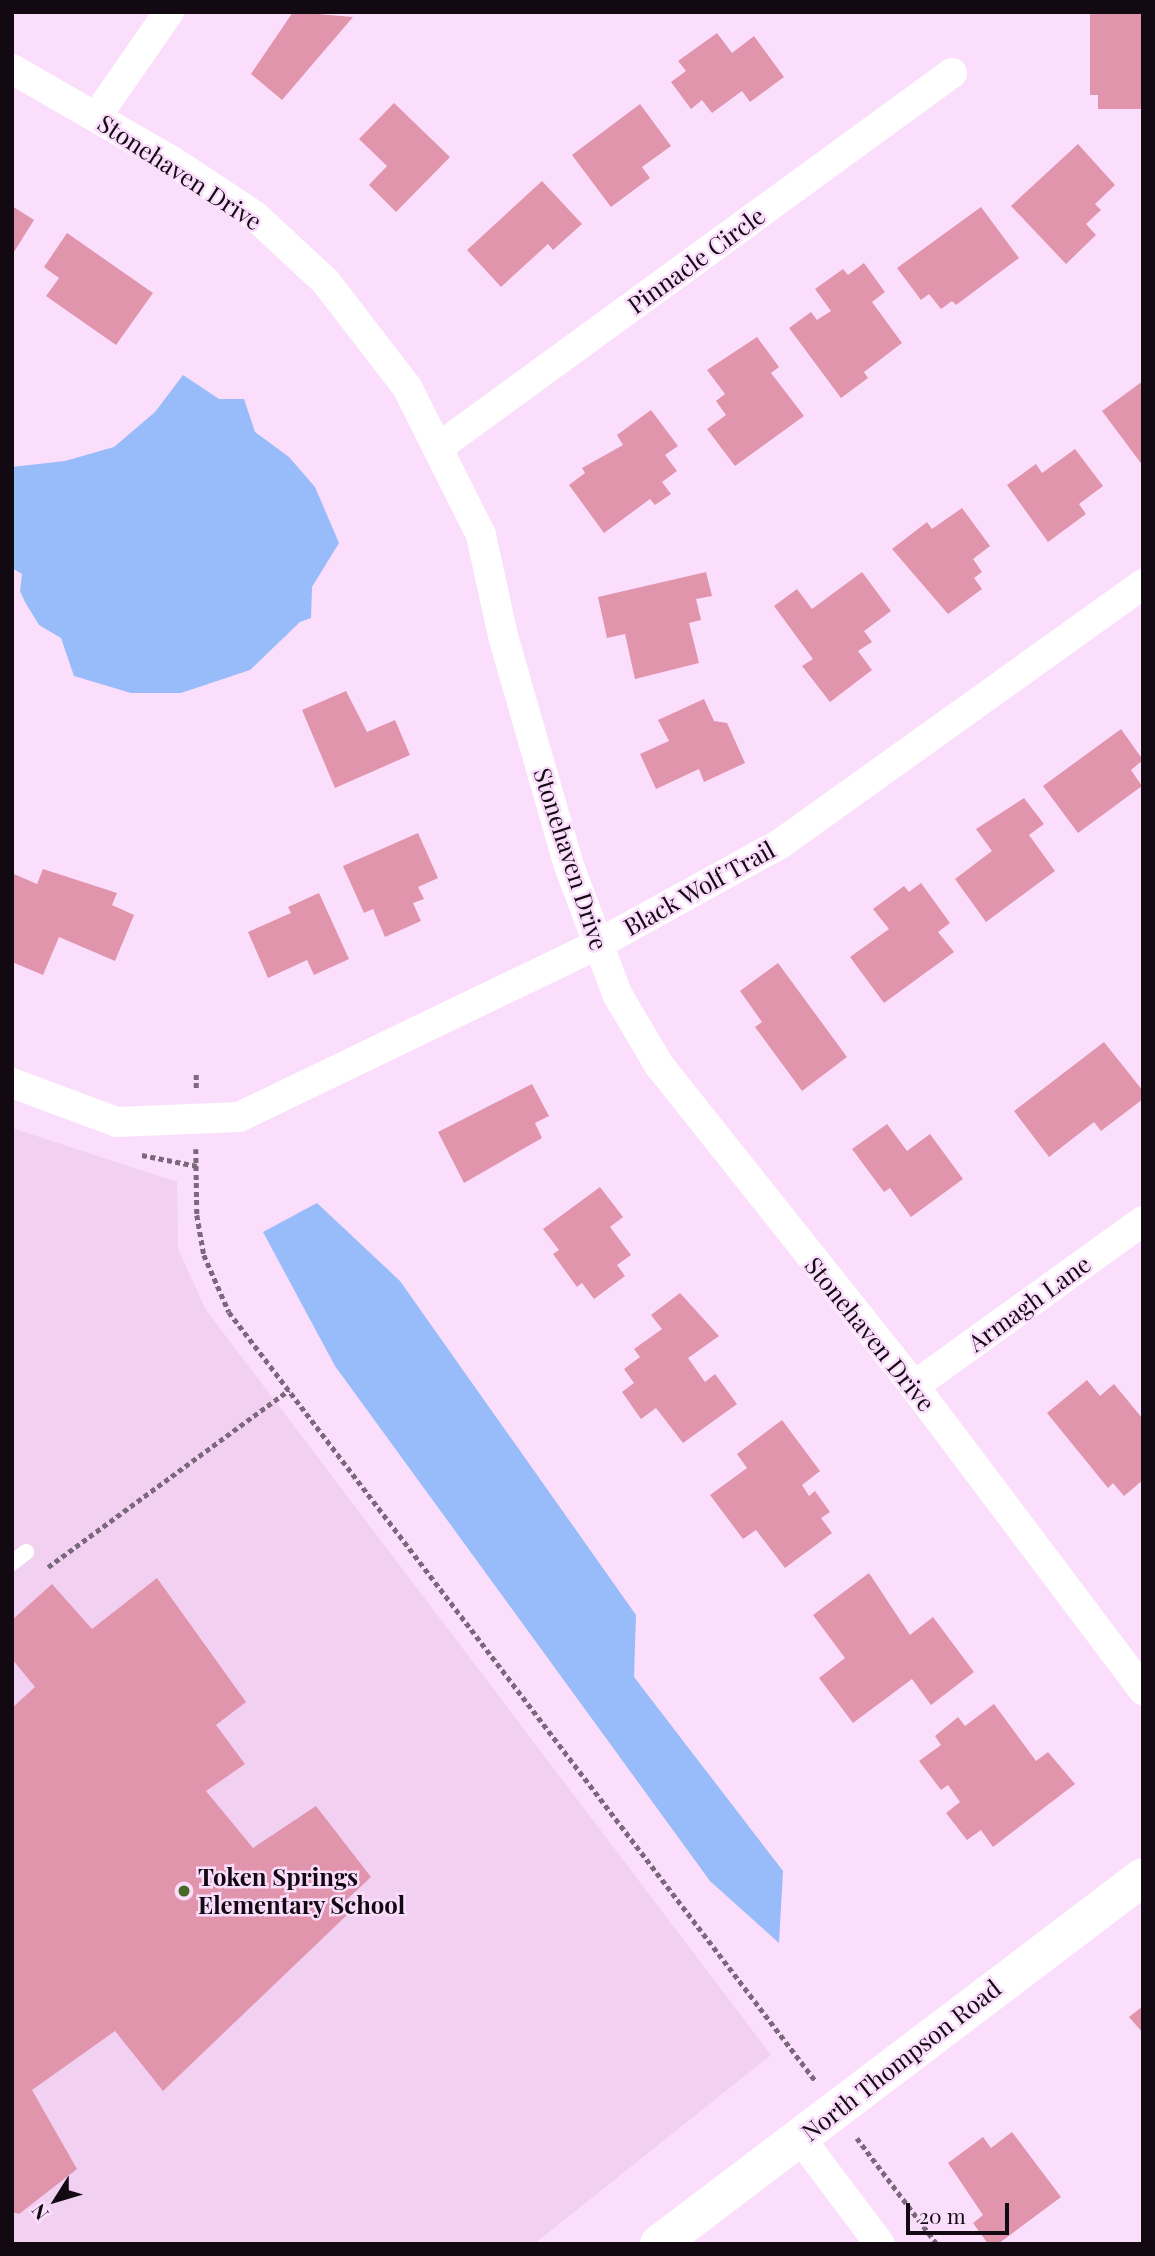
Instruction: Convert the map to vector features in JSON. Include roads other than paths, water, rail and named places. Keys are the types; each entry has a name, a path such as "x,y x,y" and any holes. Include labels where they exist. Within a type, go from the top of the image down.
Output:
{"street":[{"path":"96,117 169,12"},
{"name":"Stonehaven Drive","path":"12,69 96,117 256,216 326,282 407,387 481,534 517,688 569,866 617,994 659,1065 914,1386 1143,1690"},
{"name":"Pinnacle Circle","path":"439,447 952,73"},
{"name":"Black Wolf Trail","path":"12,1083 117,1122 239,1117 598,944 780,844 857,794 1143,584"},
{"name":"Armagh Lane","path":"914,1386 1143,1221"},
{"name":"North Thompson Road","path":"659,2244 1143,1877"},
{"path":"800,2138 880,2244"}],"lane":[{"path":"12,1563 26,1552"}],"water":[{"path":"183,375 219,399 244,399 255,432 289,457 315,487 339,543 312,587 311,618 300,622 250,670 181,693 131,693 74,676 61,638 39,625 25,602 20,591 22,574 12,568 12,467 65,461 114,447 155,412"},
{"path":"317,1203 400,1281 636,1615 634,1677 783,1871 779,1943 710,1881 335,1366 263,1232"}],"place":[{"name":"Token Springs Elementary School","path":"184,1891"}]}
